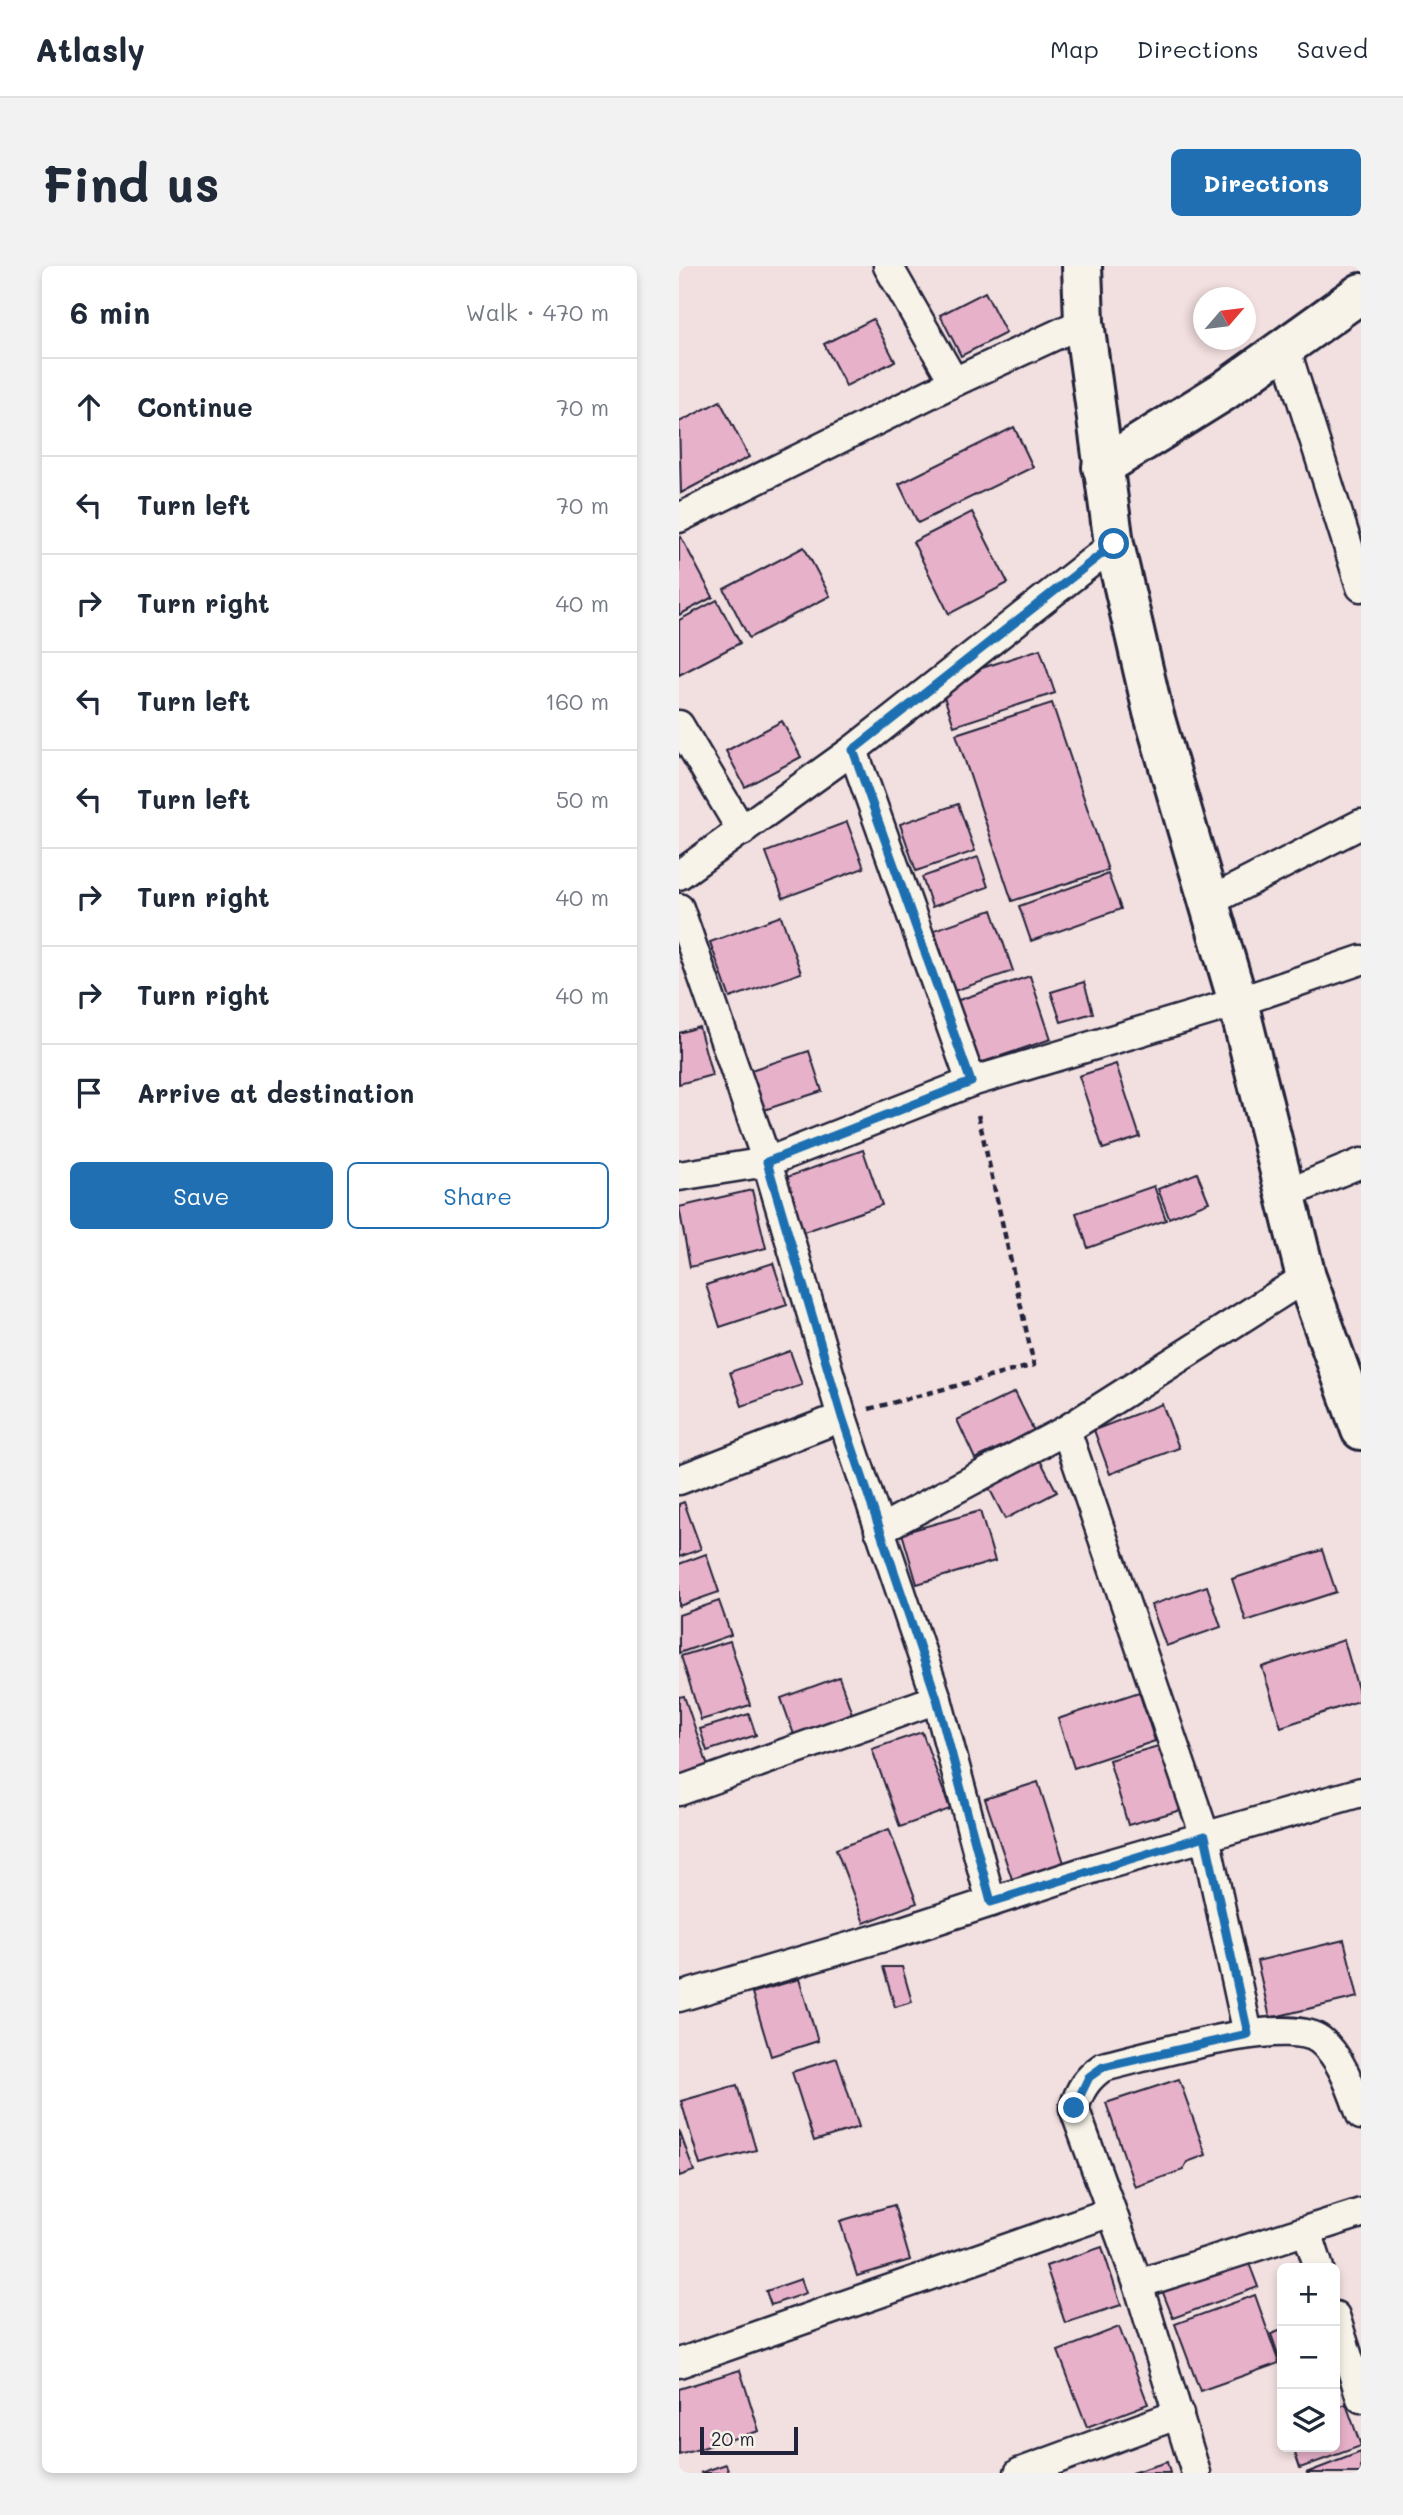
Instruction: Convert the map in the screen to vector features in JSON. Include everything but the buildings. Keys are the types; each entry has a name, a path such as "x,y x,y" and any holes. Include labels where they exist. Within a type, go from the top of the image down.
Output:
{"main road":[{"path":"1082,266 1084,321 1114,544 1153,712 1207,904 1238,1002 1306,1277 1352,1378 1361,1430"},
{"path":"1102,467 1224,391 1361,293"}],"street":[{"path":"888,266 954,382"},
{"path":"679,518 1084,321"},
{"path":"1285,347 1361,587"},
{"path":"679,875 853,750 1114,544"},
{"path":"679,724 742,831"},
{"path":"853,750 971,1082"},
{"path":"1207,904 1361,824"},
{"path":"679,908 767,1162 842,1417 937,1699 991,1902"},
{"path":"679,1176 767,1162 971,1082 1238,1002 1361,960"},
{"path":"1286,1194 1361,1163"},
{"path":"879,1530 1066,1430 1306,1277"},
{"path":"679,1480 842,1417"},
{"path":"1066,1430 1205,1836 1248,2034"},
{"path":"679,1791 937,1699"},
{"path":"679,1997 1361,1791"},
{"path":"1196,2473 1138,2284 1074,2108 1089,2077 1103,2067 1248,2034 1297,2031 1318,2038 1334,2053 1361,2115"},
{"path":"679,2363 1111,2212"},
{"path":"1138,2284 1361,2213"},
{"path":"1307,2231 1317,2263"},
{"path":"1338,2326 1361,2398"},
{"path":"1019,2473 1179,2414"}],"path":[{"path":"842,1417 1034,1365 971,1082"}],"route":[{"path":"1074,2108 1079,2092 1089,2077 1103,2067 1248,2034 1205,1836 991,1902 937,1699 842,1417 767,1162 971,1082 853,750 1114,544"}]}
